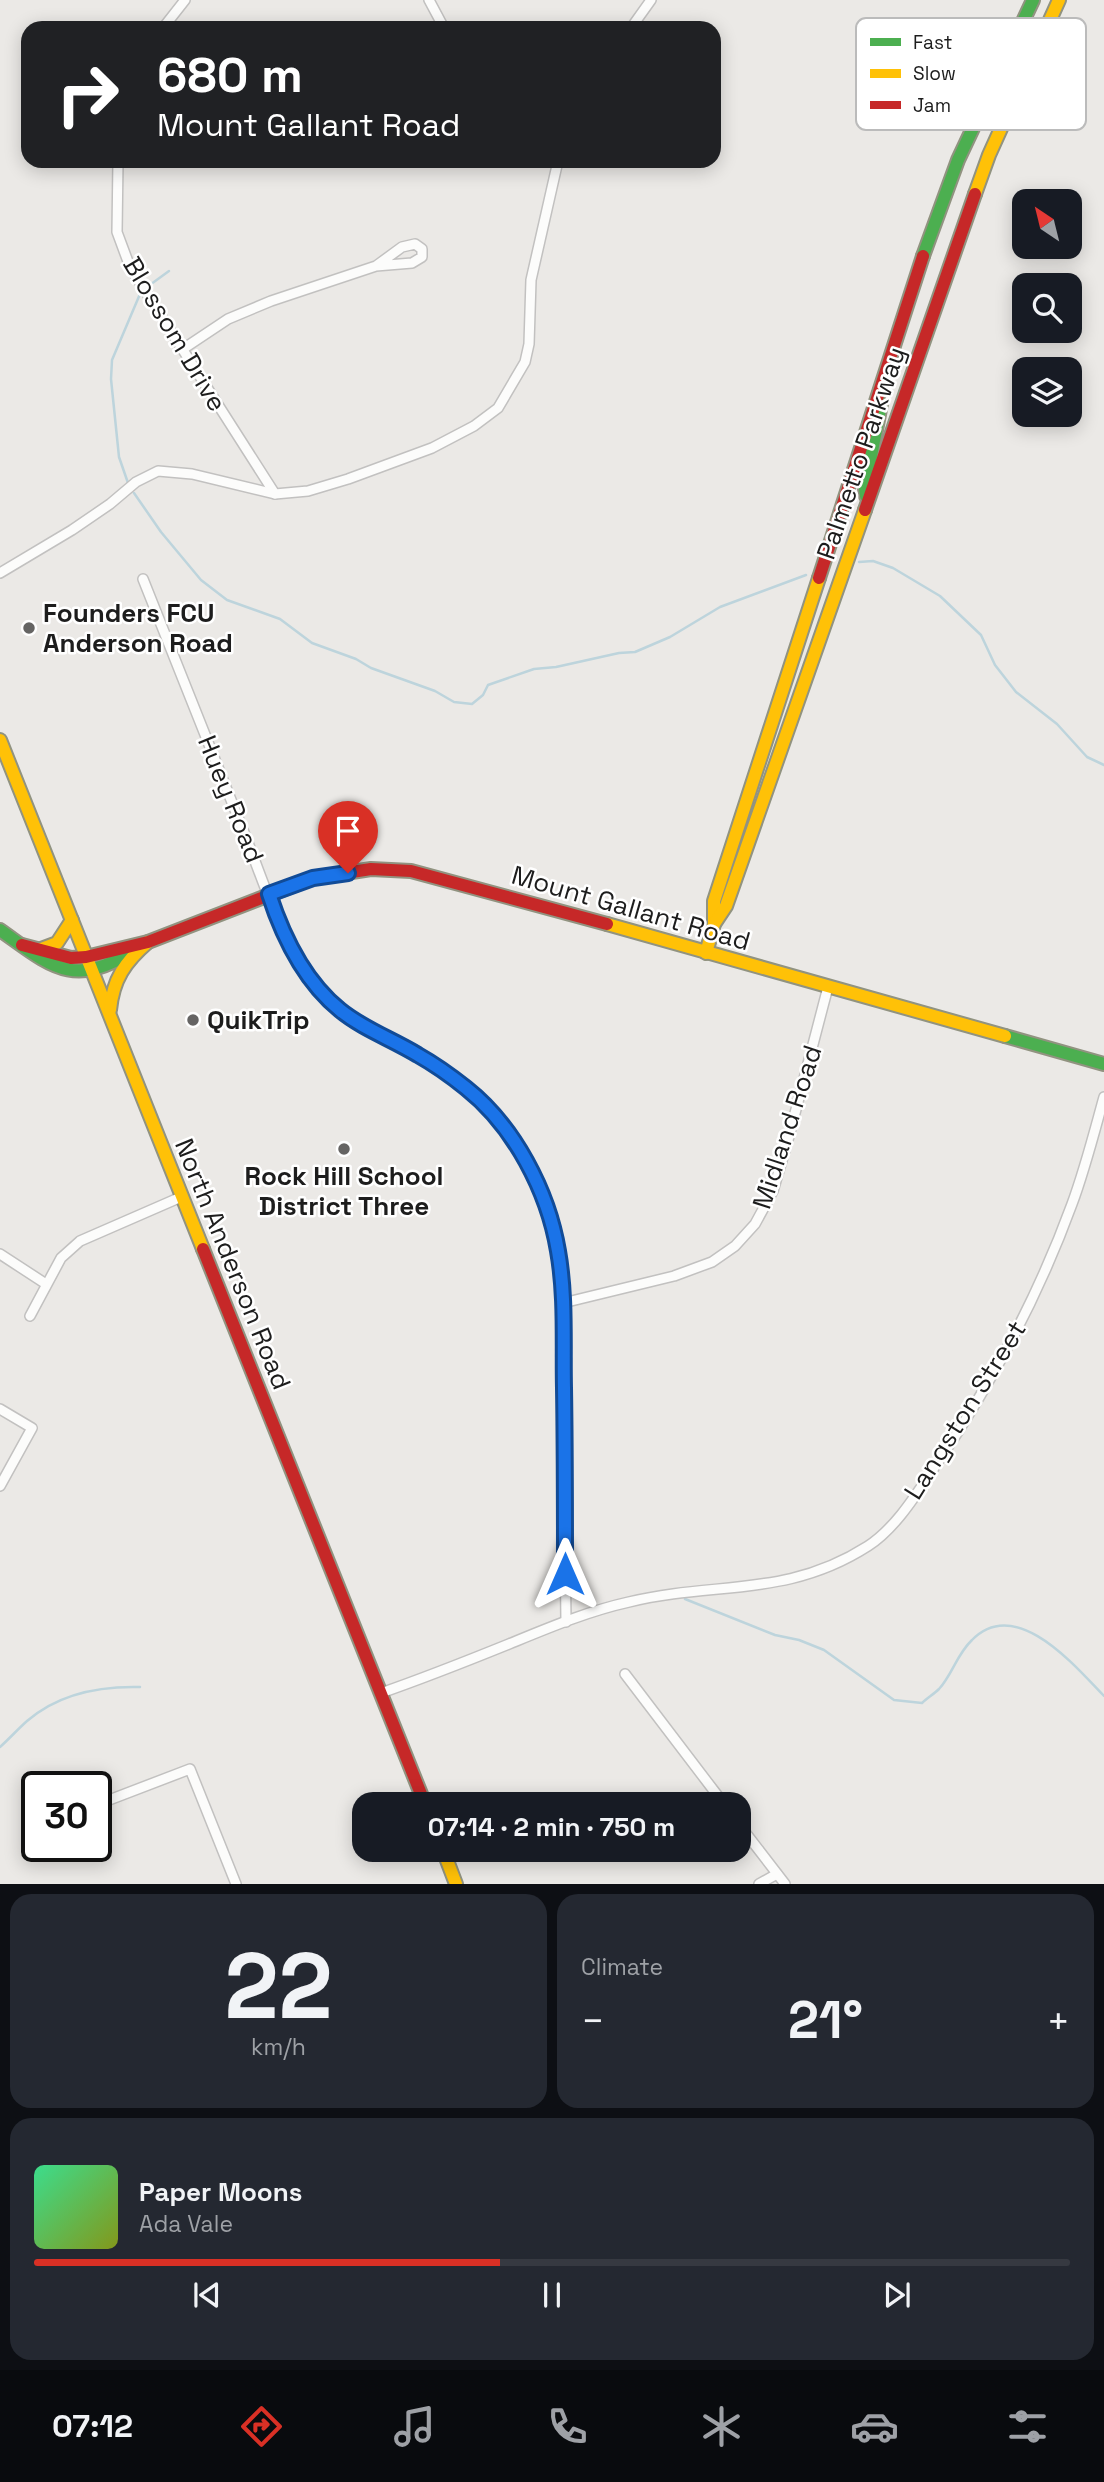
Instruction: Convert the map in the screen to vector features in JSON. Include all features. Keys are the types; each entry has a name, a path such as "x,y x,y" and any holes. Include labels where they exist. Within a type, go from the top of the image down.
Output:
{"street":[{"path":"168,21 185,0"},
{"path":"429,0 440,21"},
{"path":"636,21 651,0"},
{"name":"Palmetto Parkway","path":"1025,18 1033,0"},
{"name":"Palmetto Parkway","path":"1051,18 1059,0"},
{"name":"Palmetto Parkway","path":"706,953 714,924 714,901 883,377 928,240 972,130"},
{"name":"Palmetto Parkway","path":"714,924 726,906 989,155 1000,130"},
{"name":"Blossom Drive","path":"118,168 117,232 130,267 275,494"},
{"path":"0,573 72,530 136,482 158,471 192,474 275,494 321,487 432,448 474,426 498,408 524,362 529,344 531,280 556,168"},
{"path":"183,349 229,319 271,301 376,267 412,263 422,257 422,249 415,244 402,247 376,267"},
{"path":"868,503 865,488 883,397 883,377"},
{"path":"845,495 868,503"},
{"name":"Huey Road","path":"144,579 277,918 311,981 340,1010 419,1055 468,1089 504,1128 525,1161 543,1198 558,1251 563,1303 566,1622"},
{"name":"North Anderson Road","path":"0,740 420,1792"},
{"name":"Mount Gallant Road","path":"22,945 71,958 86,957 148,942 269,894 325,876 371,869 411,872 502,894 1104,1065"},
{"path":"41,949 57,943 72,920"},
{"name":"Mount Gallant Road","path":"0,930 60,970 77,972 121,959 148,942"},
{"path":"109,1014 118,972 148,942"},
{"name":"Midland Road","path":"563,1303 674,1276 712,1262 735,1246 755,1224 773,1191 828,986"},
{"name":"Langston Street","path":"381,1693 566,1622 640,1599 796,1579 822,1571 870,1545 894,1522 921,1487 961,1427 1021,1324 1048,1266 1073,1201 1104,1097"},
{"path":"30,1315 61,1258 80,1241 181,1198"},
{"path":"0,1254 46,1284"},
{"path":"0,1409 32,1428 0,1486"},
{"path":"625,1674 715,1792"},
{"path":"112,1799 190,1769 236,1884"},
{"path":"751,1841 785,1884"},
{"path":"448,1862 456,1884"},
{"path":"759,1884 777,1874"}],"waterway":[{"path":"147,287 169,271"},
{"path":"128,483 119,457 111,379 112,360 140,294"},
{"path":"134,493 161,532 201,580 227,600 280,619 312,643 435,691 454,702 472,704 483,695 488,685 534,669 635,652 670,637 720,607 806,575"},
{"path":"859,562 873,561 893,568 940,596 981,635 995,665 1016,692 1057,724 1087,757 1104,765"},
{"path":"685,1599 775,1635 799,1640 824,1650 894,1700 922,1703 944,1683 972,1640 989,1628 1007,1626 1025,1630 1044,1640 1104,1696"},
{"path":"0,1747 27,1721 52,1704 95,1690 140,1687"}],"traffic: fast":[{"path":"1025,18 1033,0"},
{"path":"923,256 958,160 972,130"},
{"path":"866,496 865,488 881,404"},
{"path":"0,930 48,962 78,971 94,969 133,951"},
{"path":"1005,1036 1104,1064"}],"traffic: slow":[{"path":"1051,18 1059,0"},
{"path":"975,194 1000,130"},
{"path":"706,953 714,924 726,906 865,510"},
{"path":"714,924 714,901 819,578"},
{"path":"0,740 203,1249"},
{"path":"41,949 57,943 72,920"},
{"path":"607,924 1005,1036"},
{"path":"110,1010 117,980 133,957 148,942"},
{"path":"448,1862 456,1884"}],"traffic: jam":[{"path":"865,510 975,194"},
{"path":"819,578 923,256"},
{"path":"22,945 71,958 86,957 148,942 313,878 371,869 411,871 607,924"},
{"path":"203,1249 420,1792"}],"place":[{"name":"Founders FCU Anderson Road","path":"29,628"},
{"name":"QuikTrip","path":"193,1020"},
{"name":"Rock Hill School District Three","path":"344,1149"}],"route":[{"path":"348,873 313,878 269,894 277,918 311,981 340,1010 419,1055 468,1089 504,1128 525,1161 552,1224 558,1251 563,1303 565,1574"}]}
